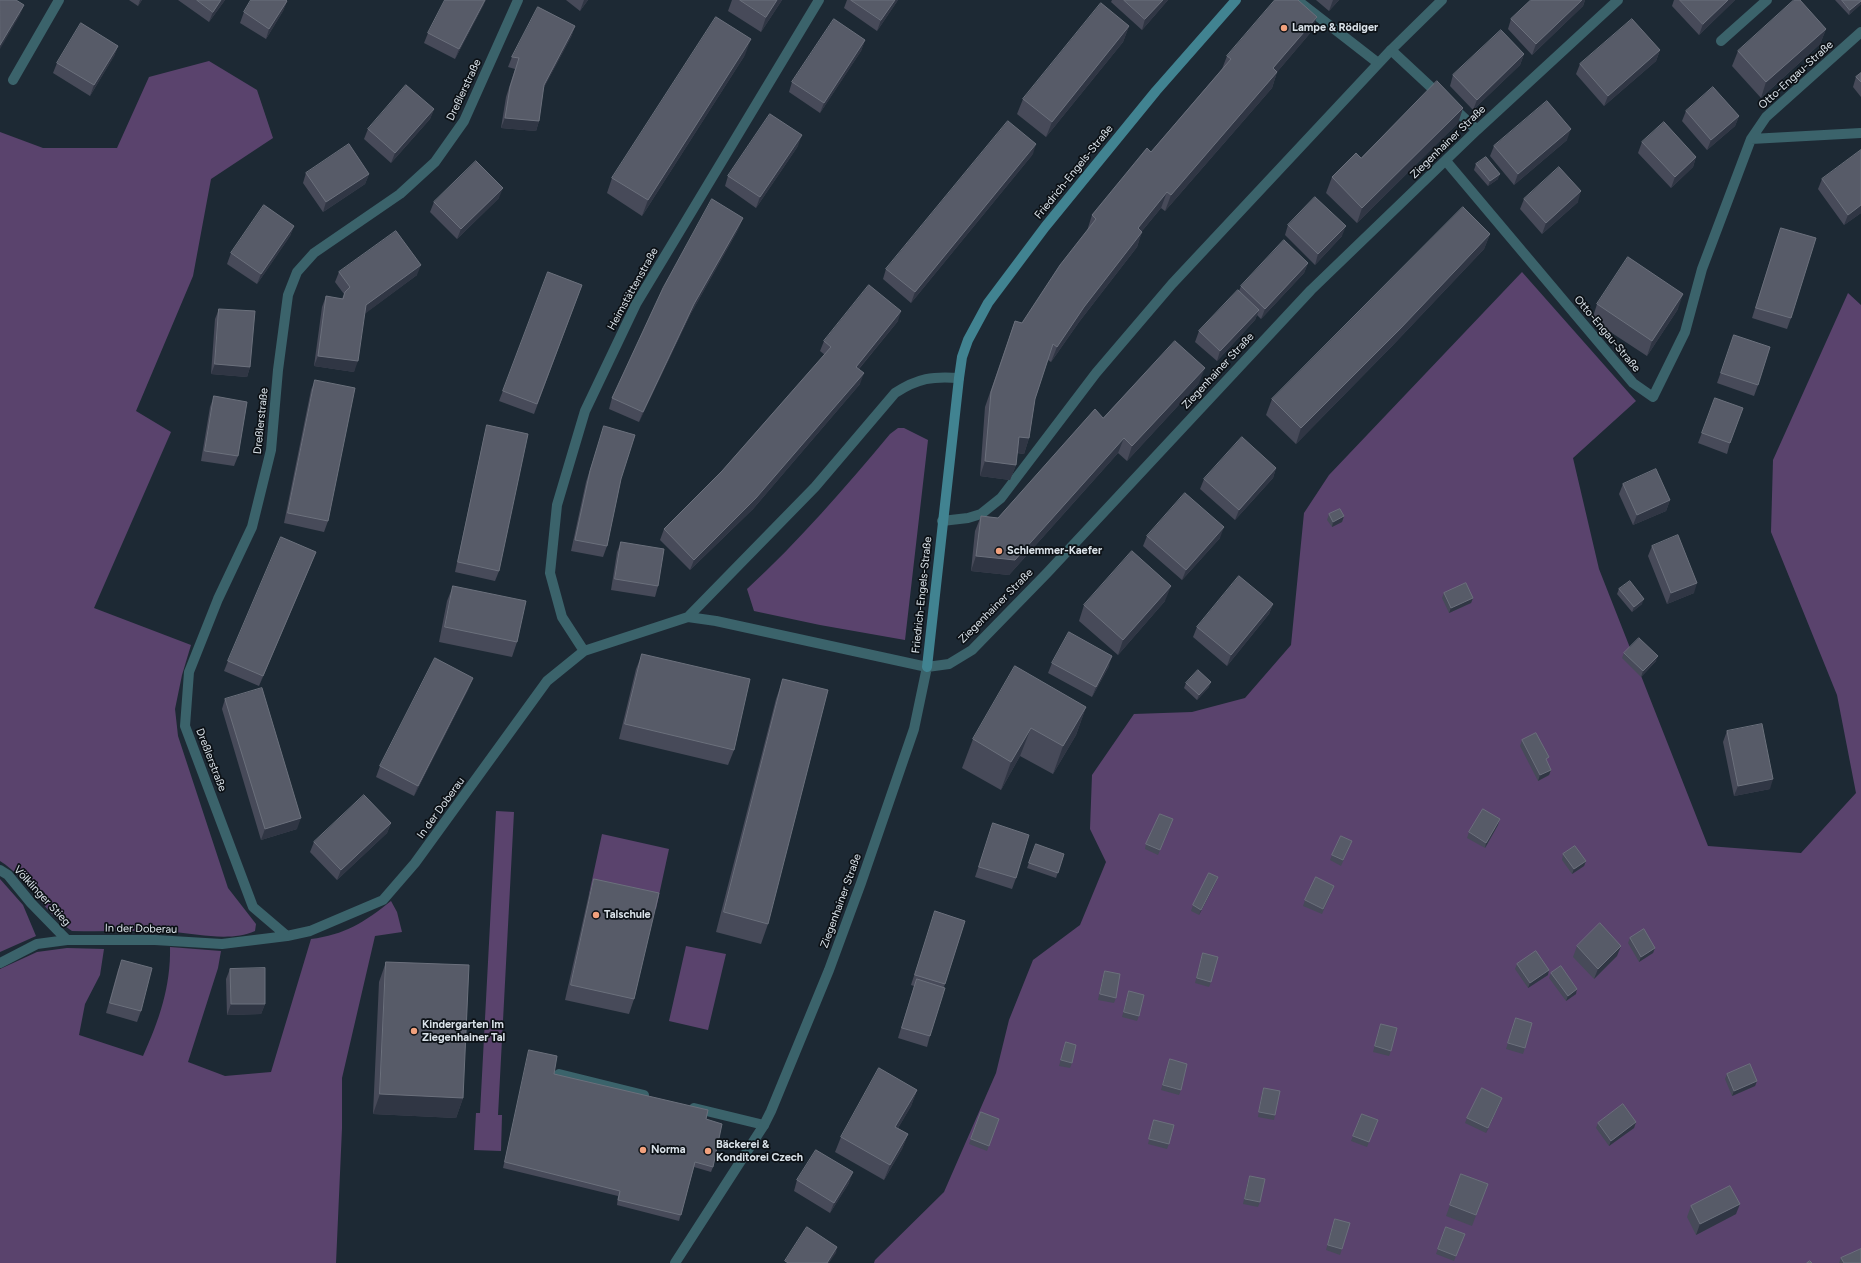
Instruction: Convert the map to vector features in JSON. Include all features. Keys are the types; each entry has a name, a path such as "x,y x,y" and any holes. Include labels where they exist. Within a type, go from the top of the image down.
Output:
{"street":[{"path":"13,80 59,0"},
{"name":"Dreßlerstraße","path":"287,936 253,907 185,726 190,672 218,599 252,527 270,450 278,370 288,295 297,272 314,253 400,194 435,162 464,121 518,0"},
{"name":"Heimstättenstraße","path":"584,651 562,617 550,573 556,512 585,411 636,304 819,0"},
{"name":"Friedrich-Engels-Straße","path":"584,651 688,617 716,621 927,667 959,378 962,357 968,340 988,303 1060,208 1156,91 1236,0"},
{"path":"1298,0 1378,63"},
{"path":"942,521 968,518 981,514 1001,498 1096,373 1172,284 1378,63 1442,0"},
{"name":"Ziegenhainer Straße","path":"675,1263 764,1125 829,970 861,883 914,729 927,667 948,664 972,650 1047,573 1311,290 1478,130 1618,0"},
{"path":"1721,41 1767,0"},
{"name":"Otto-Engau-Straße","path":"1446,161 1633,383 1653,397 1685,332 1702,269 1751,139 1766,117 1861,32"},
{"path":"1391,50 1478,130"},
{"path":"1751,139 1861,133"},
{"name":"Friedrich-Engels-Straße","path":"688,617 815,487 896,393 911,383 934,376 959,378"},
{"name":"In der Doberau","path":"0,963 37,944 66,940 156,940 222,944 287,936 310,931 383,900 415,863 547,681 584,651"},
{"name":"Völklinger Stieg","path":"0,870 8,875 31,903 66,940"},
{"path":"559,1074 657,1098"},
{"path":"687,1106 764,1125"}],"shaded area":[{"path":"209,61 257,90 273,138 211,179 193,276 136,411 171,432 94,608 191,645 182,675 175,709 178,736 228,888 256,924 255,931 225,937 160,931 72,931 53,915 10,868 0,861 0,132 43,148 117,148 149,77"},
{"path":"1522,272 1636,401 1573,458 1599,569 1708,846 1801,853 1856,793 1837,695 1771,532 1773,460 1848,293 1861,305 1861,1263 874,1263 875,1260 944,1192 996,1073 1009,1020 1033,960 1080,925 1106,862 1090,829 1092,775 1134,714 1192,712 1245,698 1291,645 1304,513 1329,475"},
{"path":"898,428 904,428 928,440 905,640 820,625 754,611 747,589 803,533 839,494 890,434"},
{"path":"496,811 514,812 498,1115 502,1115 501,1151 474,1150 476,1113 480,1113"},
{"path":"602,834 669,849 656,909 589,894"},
{"path":"0,879 23,905 36,936 0,952"},
{"path":"391,901 397,912 402,932 375,936 342,1078 342,1128 336,1263 0,1263 0,969 37,952 67,948 104,949 100,975 85,1004 79,1035 143,1056 163,1003 170,961 170,947 221,951 218,968 188,1062 225,1076 271,1072 311,939 344,931 363,921"},
{"path":"686,946 726,954 708,1030 669,1021"}],"building":[{"path":"0,0 16,0 24,5 0,45"},
{"path":"197,0 221,0 213,12"},
{"path":"251,0 287,1 269,29 244,12"},
{"path":"445,0 485,0 459,49 428,33"},
{"path":"740,0 777,0 766,17"},
{"path":"851,0 895,0 881,20"},
{"path":"1124,0 1163,0 1145,19"},
{"path":"1275,0 1298,0 1317,17 1273,68 1277,72 1171,195 1167,192 1138,228 1142,232 1084,307 1057,347 1053,344 1035,399 1029,438 1019,437 1016,465 985,461 991,392 1015,321 1022,323 1060,265 1096,219 1092,215 1147,148 1151,152 1231,59 1227,56"},
{"path":"1531,0 1582,0 1536,44 1511,19"},
{"path":"1680,0 1728,0 1703,24"},
{"path":"1794,0 1800,0 1826,29 1766,82 1738,51"},
{"path":"1842,0 1861,0 1861,1 1850,10"},
{"path":"1101,3 1129,26 1052,122 1023,99"},
{"path":"538,7 575,26 544,85 539,121 505,118 510,87 519,58 512,57"},
{"path":"716,17 751,39 648,200 612,178"},
{"path":"834,19 865,40 824,103 792,82"},
{"path":"1632,19 1660,50 1608,96 1580,64"},
{"path":"81,23 118,46 94,85 57,63"},
{"path":"1501,30 1524,54 1477,100 1453,75"},
{"path":"1861,73 1861,82 1856,77"},
{"path":"1437,81 1463,108 1362,208 1332,177 1356,153 1361,158"},
{"path":"406,85 434,109 395,153 368,129"},
{"path":"1713,87 1739,116 1711,140 1686,111"},
{"path":"1547,101 1571,129 1518,174 1494,146"},
{"path":"770,114 802,135 760,197 728,176"},
{"path":"1008,121 1036,144 915,292 886,269"},
{"path":"1664,122 1696,157 1675,177 1642,142"},
{"path":"349,144 369,174 326,202 306,173"},
{"path":"1861,150 1861,205 1848,215 1822,179"},
{"path":"1486,157 1500,174 1490,181 1476,164"},
{"path":"476,161 503,188 461,229 434,202"},
{"path":"1559,167 1581,191 1546,223 1524,199"},
{"path":"1315,197 1346,226 1318,254 1288,225"},
{"path":"712,199 743,218 694,304 643,412 612,398 663,288"},
{"path":"264,205 294,226 261,274 231,253"},
{"path":"1463,207 1490,234 1400,329 1301,428 1272,399"},
{"path":"1781,228 1816,238 1791,318 1756,308"},
{"path":"396,231 421,265 366,305 358,361 318,356 326,296 343,299 345,292 350,287 339,272"},
{"path":"1284,240 1308,263 1265,309 1241,286"},
{"path":"1628,257 1683,294 1652,341 1597,304"},
{"path":"548,272 582,285 537,404 503,391"},
{"path":"869,285 901,311 856,367 864,373 756,498 694,560 664,529 722,471 831,347 824,341"},
{"path":"1238,290 1259,310 1220,351 1199,331"},
{"path":"219,309 255,311 250,367 215,364"},
{"path":"1734,335 1770,347 1758,385 1721,373"},
{"path":"1175,341 1205,368 1132,446 1124,438 1015,560 976,556 981,516 998,518 1095,409 1103,418"},
{"path":"315,380 355,388 328,521 288,513"},
{"path":"214,396 247,402 238,456 205,451"},
{"path":"1715,398 1743,408 1730,443 1702,433"},
{"path":"487,425 528,434 499,571 458,562"},
{"path":"604,426 635,435 621,479 607,546 575,540 590,471"},
{"path":"1242,437 1276,468 1239,510 1204,479"},
{"path":"1656,469 1670,500 1637,515 1623,484"},
{"path":"1185,493 1224,527 1186,570 1147,536"},
{"path":"1340,509 1344,516 1333,522 1329,514"},
{"path":"1678,535 1697,583 1671,593 1652,546"},
{"path":"281,537 316,552 263,676 228,661"},
{"path":"621,542 664,549 658,586 615,579"},
{"path":"1132,551 1171,586 1123,640 1084,605"},
{"path":"1239,576 1273,604 1231,655 1197,627"},
{"path":"1630,581 1644,599 1634,607 1619,589"},
{"path":"1466,583 1473,598 1451,608 1444,593"},
{"path":"453,586 526,601 517,642 445,627"},
{"path":"1069,632 1112,656 1096,687 1052,663"},
{"path":"1639,638 1658,656 1643,671 1624,653"},
{"path":"642,654 750,679 734,750 625,724"},
{"path":"435,658 473,678 418,786 380,766"},
{"path":"1015,666 1086,707 1063,746 1031,728 1011,762 973,739"},
{"path":"1198,670 1211,682 1199,695 1186,683"},
{"path":"783,679 828,690 768,924 724,912"},
{"path":"262,688 301,818 265,829 225,699"},
{"path":"1762,724 1773,779 1738,786 1727,731"},
{"path":"1536,733 1549,757 1546,759 1551,770 1540,775 1522,740"},
{"path":"364,795 391,823 341,870 314,842"},
{"path":"1483,809 1500,819 1486,843 1469,832"},
{"path":"1160,814 1173,819 1160,850 1146,844"},
{"path":"993,823 1029,835 1016,878 979,867"},
{"path":"1341,836 1352,841 1343,860 1332,855"},
{"path":"1036,844 1064,854 1058,873 1029,863"},
{"path":"1575,846 1586,861 1574,869 1563,854"},
{"path":"1209,873 1218,877 1201,910 1193,905"},
{"path":"1316,877 1334,886 1323,909 1305,900"},
{"path":"594,879 659,893 634,999 571,985"},
{"path":"935,911 965,921 945,984 915,975"},
{"path":"1600,923 1621,946 1598,969 1577,946"},
{"path":"1644,929 1655,948 1641,957 1630,938"},
{"path":"1536,951 1549,970 1530,983 1517,964"},
{"path":"1203,953 1218,957 1211,982 1197,978"},
{"path":"122,960 152,968 141,1011 110,1003"},
{"path":"386,962 469,965 463,1098 380,1094"},
{"path":"1561,966 1577,989 1568,996 1551,973"},
{"path":"265,968 265,1004 231,1004 230,969"},
{"path":"1105,971 1120,974 1116,998 1100,994"},
{"path":"917,979 945,988 930,1036 902,1028"},
{"path":"1129,991 1144,995 1139,1016 1124,1012"},
{"path":"1516,1018 1532,1023 1525,1048 1508,1043"},
{"path":"1381,1024 1397,1028 1391,1051 1375,1046"},
{"path":"1066,1042 1076,1045 1072,1063 1061,1060"},
{"path":"529,1050 557,1056 554,1074 708,1110 706,1119 722,1124 713,1167 695,1162 681,1215 618,1200 620,1191 505,1162"},
{"path":"1170,1059 1187,1064 1181,1090 1163,1085"},
{"path":"1750,1064 1757,1081 1734,1091 1727,1074"},
{"path":"879,1068 917,1090 895,1127 908,1134 890,1165 841,1137"},
{"path":"1264,1088 1280,1091 1275,1115 1259,1112"},
{"path":"1482,1088 1502,1098 1488,1128 1467,1118"},
{"path":"1623,1104 1636,1122 1611,1141 1598,1123"},
{"path":"981,1112 999,1119 989,1146 971,1139"},
{"path":"1362,1114 1378,1120 1369,1142 1353,1136"},
{"path":"1154,1120 1174,1125 1169,1144 1149,1139"},
{"path":"816,1150 853,1172 834,1203 797,1180"},
{"path":"1461,1174 1488,1184 1476,1215 1450,1205"},
{"path":"1250,1176 1265,1179 1260,1202 1245,1199"},
{"path":"1730,1186 1740,1204 1700,1224 1691,1206"},
{"path":"1335,1219 1350,1223 1342,1249 1328,1245"},
{"path":"807,1227 837,1247 827,1263 788,1263 785,1261"},
{"path":"1446,1227 1465,1234 1456,1256 1438,1249"},
{"path":"1861,1249 1861,1263 1844,1263 1841,1258"}],"place":[{"name":"Lampe & Rödiger","path":"1284,28"},
{"name":"Schlemmer-Kaefer","path":"999,551"},
{"name":"Talschule","path":"596,915"},
{"name":"Kindergarten Im Ziegenhainer Tal","path":"414,1031"},
{"name":"Norma","path":"643,1150"},
{"name":"Bäckerei & Konditorei Czech","path":"708,1151"}]}
